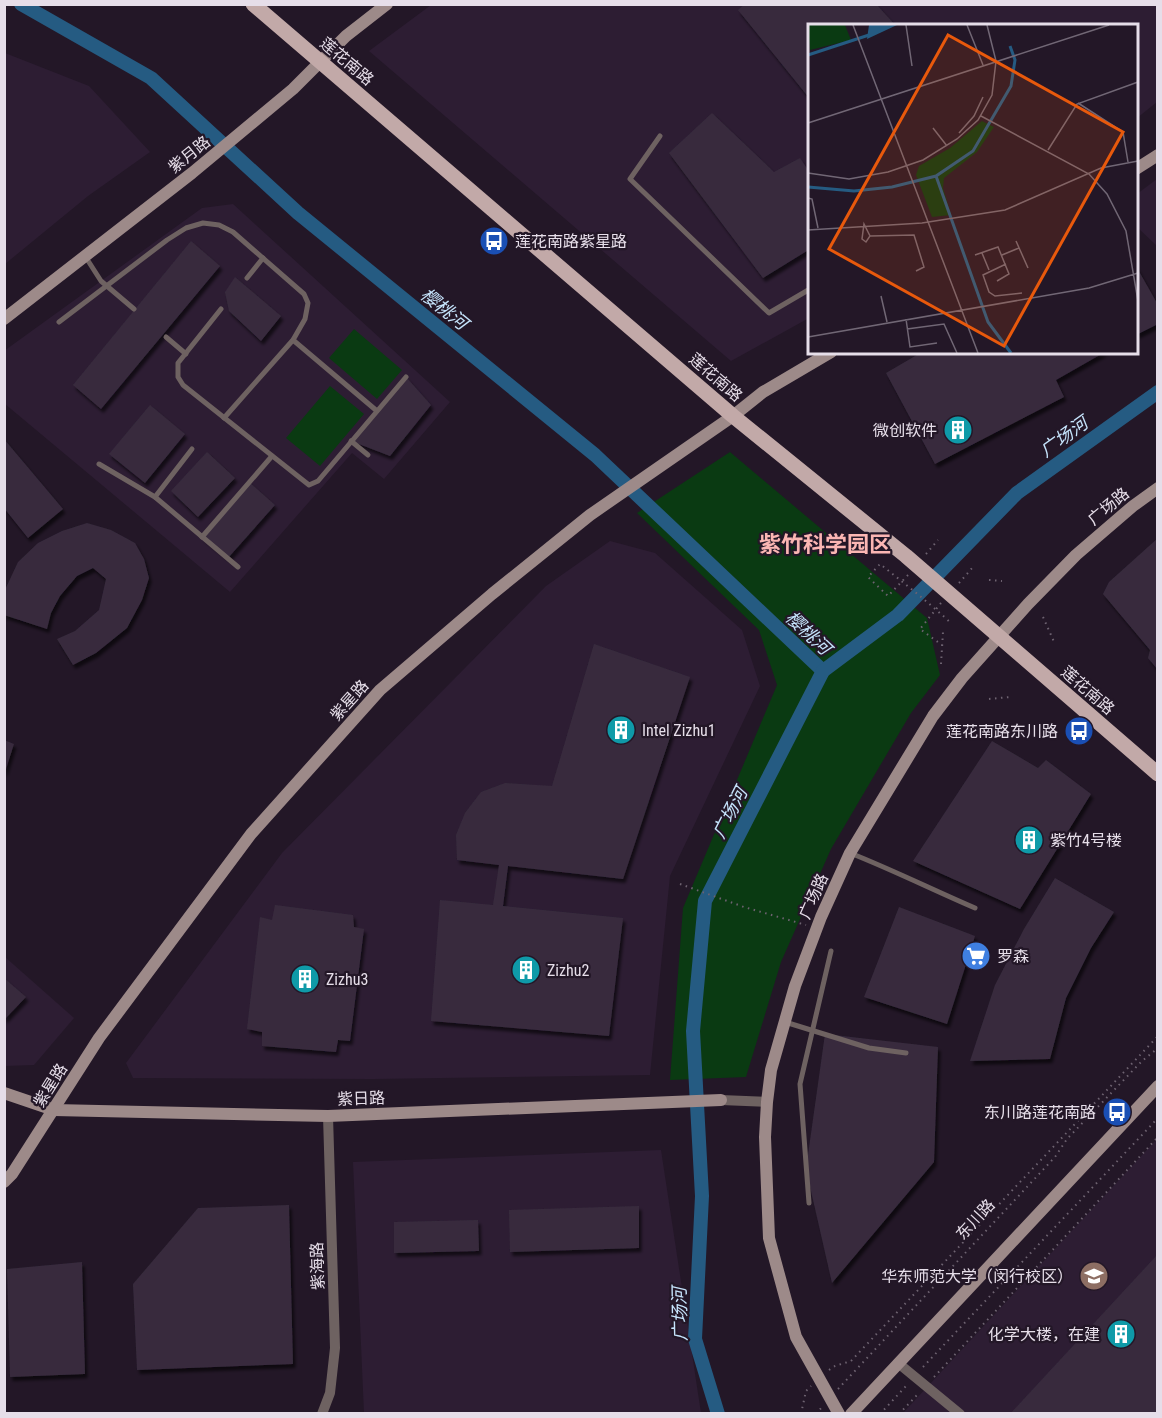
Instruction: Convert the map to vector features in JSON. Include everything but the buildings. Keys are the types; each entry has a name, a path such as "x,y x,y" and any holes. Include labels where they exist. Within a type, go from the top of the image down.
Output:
{"main road":[{"name":"莲花南路","path":"253,4 733,416 906,556 1158,774"}],"street":[{"name":"紫月路","path":"4,320 253,123 294,89 346,36 387,4"},
{"path":"1138,168 1158,155"},
{"name":"紫星路","path":"4,1182 12,1174 99,1038 251,834 389,682 590,514 733,416 763,392 828,354"},
{"name":"广场路","path":"839,1413 796,1337 769,1238 765,1137 767,1102 771,1070 795,986 817,928 850,853 933,716 997,637 1076,555 1133,506 1158,488"},
{"path":"851,1413 1158,1086"},
{"name":"紫日路","path":"4,1093 54,1110 328,1116 721,1100"},
{"path":"721,1100 767,1102"},
{"name":"紫海路","path":"322,1413 330,1393 335,1348 328,1116"},
{"path":"898,1363 960,1413"}],"lane":[{"path":"660,136 630,179 769,313 808,290"},
{"path":"59,322 186,228 203,223 219,225 233,232 304,294 308,303 305,319 293,340 224,418"},
{"path":"85,256 106,285 134,309"},
{"path":"247,278 263,258"},
{"path":"221,309 178,363 177,370 183,385 309,485 318,481 406,377"},
{"path":"166,336 186,354"},
{"path":"293,340 377,411"},
{"path":"351,441 368,455"},
{"path":"155,497 192,449"},
{"path":"202,537 272,456"},
{"path":"99,464 155,497 238,567"},
{"path":"850,853 894,870 975,908"},
{"path":"809,1203 800,1084 831,951"},
{"path":"785,1022 869,1048 906,1053"}],"path":[{"path":"895,591 888,596 868,577 880,564 951,623"},
{"path":"989,580 1002,581"},
{"path":"1044,617 1054,644"},
{"path":"927,618 920,629 942,645"},
{"path":"942,664 943,632"},
{"path":"989,699 1010,697"},
{"path":"680,885 744,907 817,928"},
{"path":"801,1413 806,1391 835,1366 850,1361 1158,1036"},
{"name":"东川路","path":"816,1413 1055,1157 1067,1139 1142,1060 1158,1048"},
{"path":"880,1413 1158,1118"},
{"path":"899,1413 1158,1137"}],"shaded area":[{"path":"431,5 1157,5 1157,102 1138,117 1138,24 808,24 808,319 731,361 369,51"},
{"path":"5,53 89,86 150,152 88,196 5,264"},
{"path":"1157,179 1157,246 1138,228 1138,193"},
{"path":"233,204 450,402 384,479 352,453 230,592 5,404 4,351 202,208"},
{"path":"610,541 655,553 742,630 760,686 670,876 650,1075 373,1079 133,1078 126,1063 282,853 546,586"},
{"path":"5,957 74,1018 34,1065 5,1066"},
{"name":"华东师范大学（闵行校区）","path":"1157,1139 1157,1413 903,1413"},
{"path":"661,1150 701,1413 364,1413 353,1162"}],"green space":[{"path":"354,329 402,370 377,399 329,358"},
{"path":"330,386 364,414 320,466 286,438"},
{"path":"730,452 927,618 940,675 911,713 831,849 781,962 746,1077 670,1080 683,908 777,685 759,630 637,513"}],"waterway":[{"name":"樱桃河","path":"21,4 151,78 298,213 595,455 823,671"},
{"name":"广场河","path":"718,1414 695,1339 702,1196 693,1031 705,901 823,671 898,615 1017,493 1158,392"}],"place":[{"name":"莲花南路紫星路","path":"494,241"},
{"name":"微创软件","path":"958,430"},
{"name":"Intel Zizhu1","path":"621,730"},
{"name":"莲花南路东川路","path":"1079,731"},
{"name":"紫竹4号楼","path":"1029,840"},
{"name":"罗森","path":"976,956"},
{"name":"Zizhu2","path":"526,970"},
{"name":"Zizhu3","path":"305,979"},
{"name":"东川路莲花南路","path":"1117,1112"},
{"name":"华东师范大学（闵行校区）","path":"1094,1276"},
{"name":"化学大楼，在建","path":"1121,1334"}],"district":[{"name":"紫竹科学园区","path":"825,544"}]}
